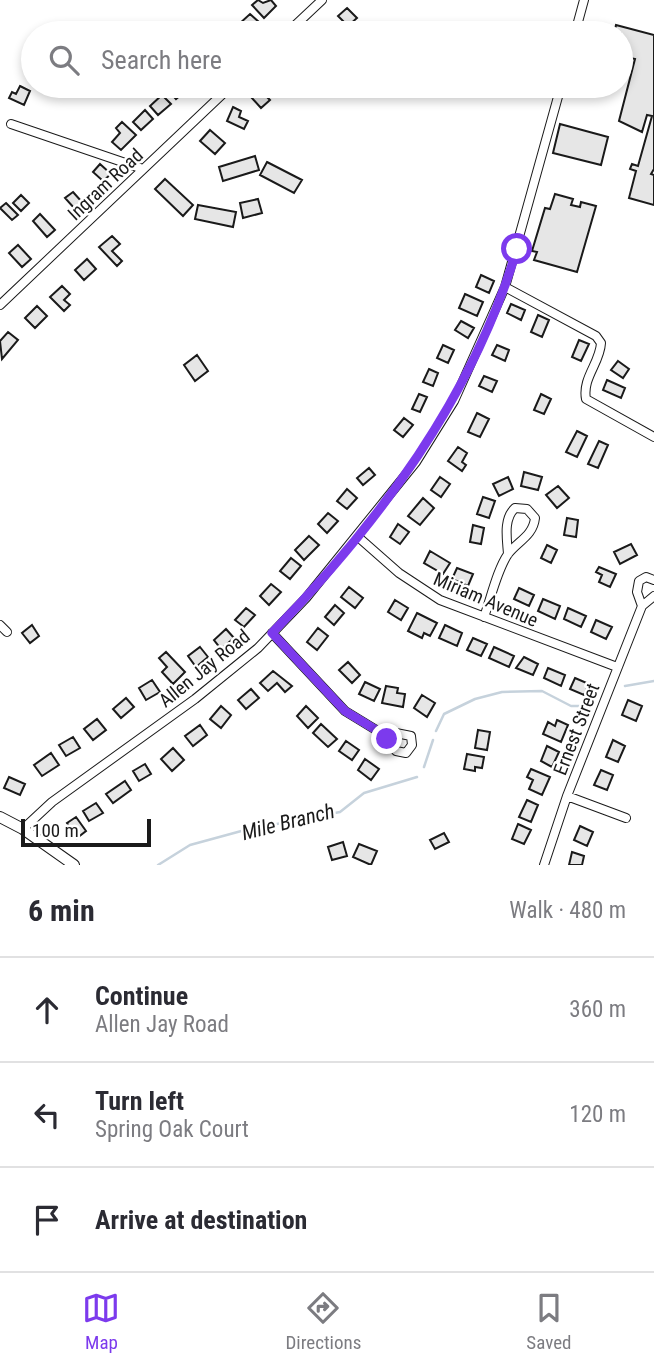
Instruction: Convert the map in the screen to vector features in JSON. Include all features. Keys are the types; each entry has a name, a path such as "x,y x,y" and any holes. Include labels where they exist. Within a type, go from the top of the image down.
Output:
{"street":[{"path":"300,21 322,0"},
{"path":"578,21 584,0"},
{"name":"Ingram Road","path":"0,304 218,98"},
{"name":"Allen Jay Road","path":"23,829 52,802 226,674 272,633 306,598 416,462 442,421 505,287 558,98"},
{"path":"11,124 143,169"},
{"path":"505,287 596,336 601,343 601,352 586,384 586,398 654,437"},
{"path":"484,617 508,554 507,527 510,512 515,508 527,509 535,518 534,524 525,539 508,554"},
{"name":"Miriam Avenue","path":"356,536 423,590 484,617 617,667"},
{"name":"Ernest Street","path":"642,606 637,592 639,581 646,577 654,580"},
{"name":"Ernest Street","path":"544,865 567,796 617,667 642,606 654,596"},
{"path":"0,625 7,632"},
{"path":"272,633 345,711 386,736"},
{"path":"567,796 626,818"},
{"path":"0,817 23,829 74,865"}],"building":[{"path":"258,0 263,3 271,0 276,6 264,18 252,5"},
{"path":"347,8 357,18 354,21 343,21 338,16"},
{"path":"250,14 258,21 242,21"},
{"path":"633,29 654,35 654,169 651,174 654,175 654,205 629,198 636,171 630,169 632,164 638,166 652,116 647,115 642,132 619,121 625,98 633,98"},
{"path":"21,86 21,98 27,98 24,105 9,98 12,92 16,94"},
{"path":"159,98 165,98 171,104 158,115 150,106"},
{"path":"252,98 270,100 261,108"},
{"path":"233,107 241,111 239,117 248,121 244,129 227,121"},
{"path":"145,110 153,119 141,130 133,122"},
{"path":"122,122 136,135 121,150 112,142 120,133 116,128"},
{"path":"560,124 608,137 601,165 553,153"},
{"path":"210,130 225,143 215,154 200,141"},
{"path":"255,156 259,170 223,181 219,167"},
{"path":"267,162 302,180 294,193 260,175"},
{"path":"100,164 111,174 103,181 93,172"},
{"path":"165,179 193,205 183,216 155,189"},
{"path":"73,192 82,202 75,209 65,198"},
{"path":"555,194 573,199 571,205 580,207 581,202 596,206 577,272 534,260 537,252 532,251 545,208 550,209"},
{"path":"21,195 29,203 21,211 13,203"},
{"path":"258,199 262,213 243,218 240,203"},
{"path":"6,203 18,215 12,220 0,208"},
{"path":"198,205 236,212 233,227 195,219"},
{"path":"40,214 55,230 47,237 33,221"},
{"path":"112,236 120,244 112,251 122,261 117,266 99,247"},
{"path":"18,245 31,259 22,267 9,253"},
{"path":"87,259 96,269 84,280 75,270"},
{"path":"481,275 494,281 489,293 476,287"},
{"path":"62,286 70,294 64,300 70,305 64,311 50,297"},
{"path":"465,294 483,302 477,316 459,308"},
{"path":"511,304 525,310 521,320 507,313"},
{"path":"37,306 47,316 35,328 25,318"},
{"path":"538,315 549,320 542,337 531,332"},
{"path":"461,321 474,328 468,338 455,330"},
{"path":"8,332 18,340 2,359 0,341"},
{"path":"579,340 589,344 581,361 572,357"},
{"path":"443,345 454,350 448,363 437,358"},
{"path":"497,345 509,350 505,361 492,355"},
{"path":"197,355 208,371 195,381 184,365"},
{"path":"618,361 629,369 623,378 611,370"},
{"path":"429,369 438,373 433,386 423,382"},
{"path":"484,376 497,381 492,392 479,386"},
{"path":"607,380 625,388 621,398 603,390"},
{"path":"419,394 427,397 420,412 412,409"},
{"path":"541,394 551,399 544,414 534,410"},
{"path":"477,413 489,419 480,437 468,432"},
{"path":"404,418 413,425 403,437 394,430"},
{"path":"577,431 587,436 577,457 566,452"},
{"path":"599,441 608,445 598,468 588,464"},
{"path":"458,447 467,453 462,462 466,465 462,471 448,461"},
{"path":"369,468 375,475 363,485 357,478"},
{"path":"524,472 542,477 538,490 521,486"},
{"path":"440,477 450,484 441,497 431,490"},
{"path":"508,477 513,489 499,496 493,484"},
{"path":"558,486 569,498 557,508 546,495"},
{"path":"347,489 357,498 347,509 337,501"},
{"path":"483,497 495,501 489,518 477,514"},
{"path":"423,498 434,508 420,525 408,516"},
{"path":"328,513 338,521 327,533 318,524"},
{"path":"567,518 578,520 576,537 564,535"},
{"path":"398,524 409,532 400,544 390,537"},
{"path":"473,525 484,528 481,544 470,542"},
{"path":"309,536 319,545 304,560 295,550"},
{"path":"631,544 637,555 620,564 614,552"},
{"path":"547,545 557,550 551,563 541,558"},
{"path":"430,551 450,563 443,574 424,563"},
{"path":"291,558 301,566 290,579 280,571"},
{"path":"599,567 616,574 610,587 599,582 602,575 596,572"},
{"path":"457,568 473,574 468,586 452,579"},
{"path":"271,584 281,592 269,605 260,596"},
{"path":"349,587 363,598 355,608 341,597"},
{"path":"519,588 534,595 529,606 514,599"},
{"path":"543,599 560,606 555,619 538,611"},
{"path":"395,600 408,608 401,620 388,612"},
{"path":"335,605 344,613 334,625 325,617"},
{"path":"246,608 255,615 244,627 235,620"},
{"path":"568,608 586,616 581,627 564,619"},
{"path":"417,613 437,623 430,636 424,633 422,638 408,631"},
{"path":"596,620 612,627 606,639 591,632"},
{"path":"32,625 39,636 30,643 22,633"},
{"path":"445,625 462,633 457,646 439,638"},
{"path":"318,628 328,636 317,650 307,642"},
{"path":"226,629 234,638 221,649 214,640"},
{"path":"473,638 487,644 481,656 467,650"},
{"path":"200,647 208,657 196,667 188,656"},
{"path":"494,647 514,656 509,667 489,658"},
{"path":"166,652 185,672 173,684 162,672 167,667 159,658"},
{"path":"524,657 538,664 533,675 516,668"},
{"path":"348,662 360,675 352,683 339,670"},
{"path":"548,668 565,675 561,686 544,678"},
{"path":"273,671 292,686 285,692 277,683 268,691 260,683"},
{"path":"575,678 589,684 584,695 570,689"},
{"path":"152,680 160,692 146,700 139,688"},
{"path":"365,682 380,689 374,701 359,694"},
{"path":"386,686 398,688 397,693 405,694 403,707 382,703"},
{"path":"251,689 259,698 246,709 238,700"},
{"path":"422,695 435,703 427,717 414,708"},
{"path":"126,698 134,707 121,718 113,709"},
{"path":"628,700 642,706 636,721 622,715"},
{"path":"221,706 231,715 221,728 210,719"},
{"path":"306,706 318,718 308,728 297,716"},
{"path":"97,719 106,730 93,740 84,729"},
{"path":"557,720 568,725 561,742 543,734 548,722 555,726"},
{"path":"321,724 337,739 328,747 313,733"},
{"path":"200,725 207,735 193,746 185,736"},
{"path":"478,730 490,732 487,750 475,748"},
{"path":"73,737 80,748 66,756 59,745"},
{"path":"613,740 625,746 618,762 606,757"},
{"path":"346,741 359,750 352,760 339,751"},
{"path":"547,746 559,752 552,767 541,761"},
{"path":"173,748 184,760 172,771 161,759"},
{"path":"51,753 59,765 42,776 34,765"},
{"path":"467,754 484,757 482,768 475,767 475,771 464,769"},
{"path":"365,759 379,769 371,780 358,770"},
{"path":"145,764 151,774 139,781 133,771"},
{"path":"531,769 550,777 542,795 529,789 533,780 527,777"},
{"path":"601,770 613,775 607,790 594,785"},
{"path":"9,777 25,784 20,795 4,788"},
{"path":"125,781 131,790 113,803 106,794"},
{"path":"527,800 538,805 531,822 519,817"},
{"path":"96,803 103,813 89,821 83,811"},
{"path":"76,817 86,831 77,838 67,823"},
{"path":"518,824 531,830 524,844 512,839"},
{"path":"580,826 593,832 587,846 574,840"},
{"path":"444,833 449,842 435,849 430,840"},
{"path":"343,842 347,856 332,860 328,847"},
{"path":"359,844 377,851 371,865 353,857"},
{"path":"572,852 584,856 582,865 569,865"}],"waterway":[{"name":"Mile Branch","path":"625,686 654,681"},
{"name":"Mile Branch","path":"436,731 444,714 475,699 502,692 542,691 571,706 592,706"},
{"name":"Mile Branch","path":"424,767 433,740"},
{"name":"Mile Branch","path":"158,865 190,845 245,830 340,812 364,793 417,777"}],"route":[{"path":"387,739 345,711 304,671 272,633 306,598 416,462 454,401 505,287 517,249"}]}
